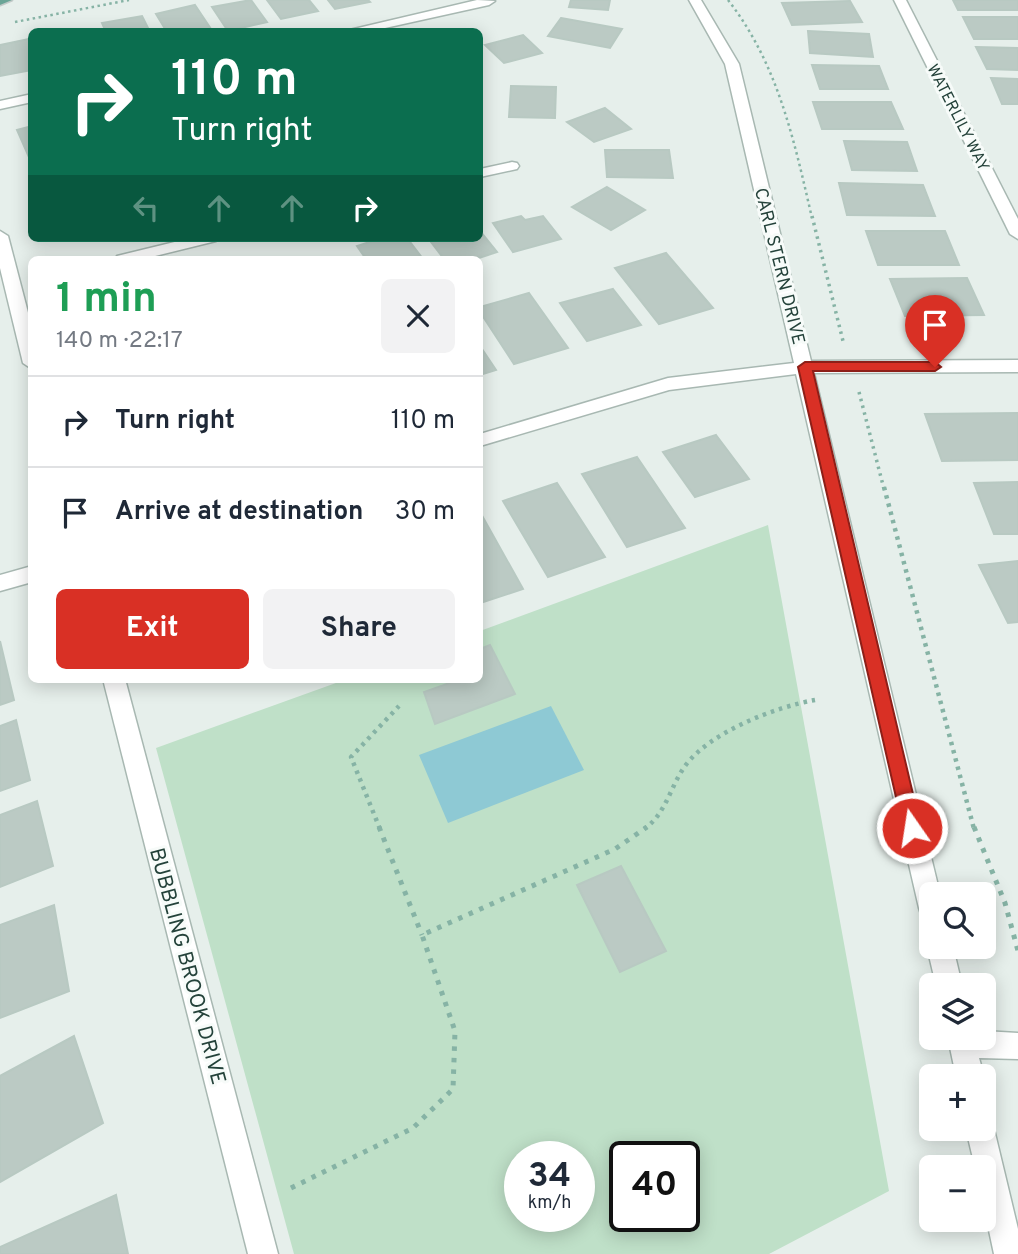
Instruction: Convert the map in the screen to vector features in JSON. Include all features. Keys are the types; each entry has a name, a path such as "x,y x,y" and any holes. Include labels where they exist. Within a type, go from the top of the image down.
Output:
{"main road":[{"path":"0,1 6,0"}],"street":[{"name":"CARL STERN DRIVE","path":"695,0 732,64 925,882"},
{"name":"WATERLILY WAY","path":"900,0 1018,234"},
{"path":"365,28 489,1"},
{"path":"0,105 28,99"},
{"path":"483,172 512,166"},
{"path":"0,236 28,348"},
{"path":"136,256 194,242"},
{"path":"12,286 28,282"},
{"path":"483,439 668,384 805,367 1018,366"},
{"path":"0,583 28,575"},
{"name":"BUBBLING BROOK DRIVE","path":"115,683 263,1254"},
{"path":"996,1044 1018,1046"},
{"path":"983,1141 1009,1254"}],"path":[{"path":"13,22 129,0"},
{"path":"728,0 743,18 766,58 783,101 843,341"},
{"path":"858,388 971,821 1005,904 1018,951"},
{"path":"422,935 615,849 656,821 684,767 698,751 725,733 791,704 815,700"},
{"path":"291,1188 413,1128 453,1089 455,1031 422,935 351,757 400,706"}],"green space":[{"path":"768,525 889,1191 769,1254 294,1254 156,748 336,683 483,683 483,630"}],"water":[{"path":"551,706 584,770 448,823 419,755"}],"building":[{"path":"251,0 267,22 241,28 226,28 212,7"},
{"path":"267,0 309,0 318,11 281,19"},
{"path":"328,0 368,0 370,2 335,9"},
{"path":"571,0 610,0 608,10 569,7"},
{"path":"953,0 1018,0 1018,10 958,10"},
{"path":"850,1 862,22 792,25 782,3"},
{"path":"195,5 210,28 165,28 156,14"},
{"path":"142,16 148,28 104,28 102,23"},
{"path":"963,17 1018,17 1018,39 974,39"},
{"path":"561,18 622,29 610,48 548,36"},
{"path":"808,31 869,34 873,57 810,53"},
{"path":"523,35 542,53 504,63 485,45"},
{"path":"28,39 28,71 0,76 0,45"},
{"path":"976,47 1018,48 1018,70 987,69"},
{"path":"812,65 879,66 888,89 820,89"},
{"path":"991,78 1018,79 1018,104 1002,104"},
{"path":"511,86 556,87 555,118 509,117"},
{"path":"813,102 891,102 903,129 822,129"},
{"path":"605,108 631,129 594,142 567,122"},
{"path":"28,127 28,155 17,130"},
{"path":"844,141 907,142 917,171 852,170"},
{"path":"605,150 669,150 673,178 607,177"},
{"path":"839,183 923,185 935,216 847,215"},
{"path":"607,187 645,210 611,230 572,207"},
{"path":"521,216 525,220 543,216 561,239 513,252 493,223"},
{"path":"866,231 945,231 959,265 878,265"},
{"path":"483,235 497,252 483,257 442,256 431,242 483,242"},
{"path":"370,242 410,242 421,256 364,256 357,246"},
{"path":"666,253 713,308 659,324 615,268"},
{"path":"967,278 984,315 905,316 890,279"},
{"path":"613,289 641,325 587,341 560,303"},
{"path":"529,293 568,348 514,364 483,317 483,306"},
{"path":"483,350 496,370 483,374"},
{"path":"1018,413 1018,460 942,461 925,414"},
{"path":"716,435 749,479 695,497 663,452"},
{"path":"637,457 685,528 627,547 582,474"},
{"path":"1018,482 1018,534 994,534 974,483"},
{"path":"557,483 605,557 548,577 503,501"},
{"path":"483,517 523,589 483,602"},
{"path":"1018,561 1018,622 1008,623 979,565"},
{"path":"0,641 14,700 0,705"},
{"path":"490,645 515,694 435,724 424,692 450,683 483,683 483,648"},
{"path":"16,720 30,780 0,791 0,726"},
{"path":"37,801 53,866 0,887 0,815"},
{"path":"621,866 666,951 620,972 577,885"},
{"path":"54,905 69,991 0,1018 0,925"},
{"path":"74,1036 103,1123 0,1182 0,1076"},
{"path":"116,1195 128,1254 0,1254 0,1247"}],"route":[{"path":"912,828 805,367 935,367"}]}
